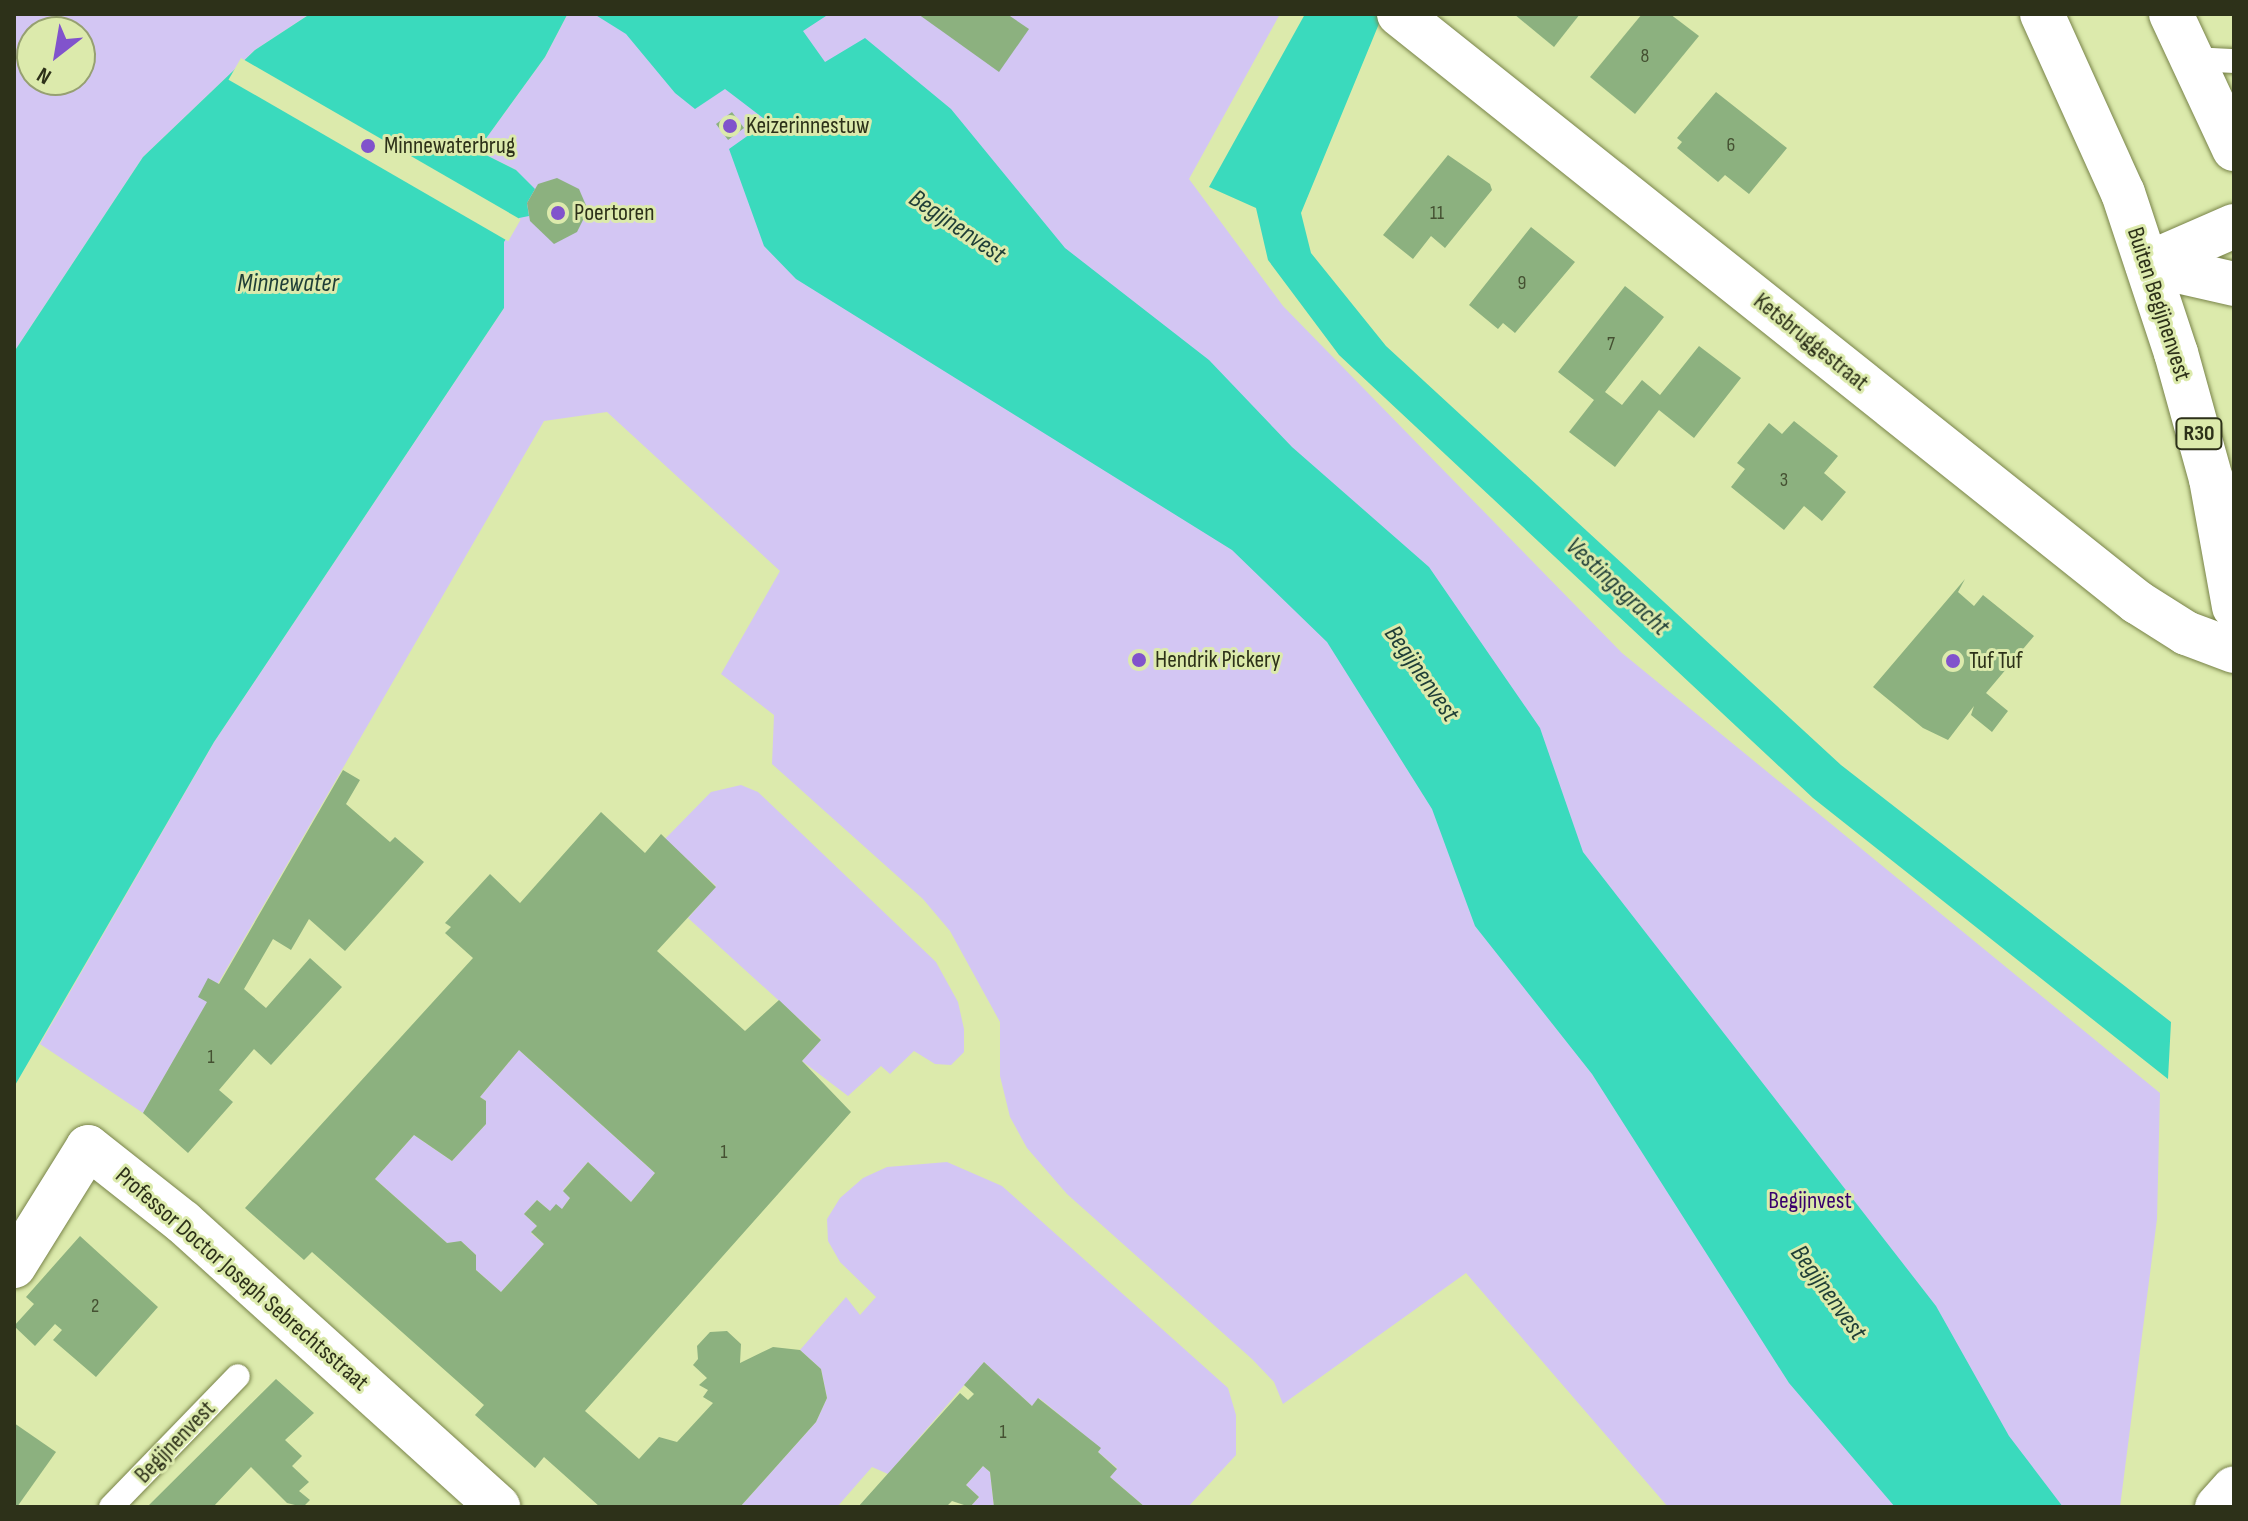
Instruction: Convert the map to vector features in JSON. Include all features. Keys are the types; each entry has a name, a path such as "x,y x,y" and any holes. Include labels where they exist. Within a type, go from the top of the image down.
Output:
{"street":[{"name":"Buiten Begijnenvest","path":"2042,14 2123,193 2147,264 2211,479 2234,607"},
{"path":"2171,14 2214,60 2234,149"},
{"name":"Ketsbruggestraat","path":"1401,16 2137,602 2186,633 2234,651"},
{"path":"2147,264 2234,226"},
{"path":"2147,264 2234,284"},
{"name":"Professor Doctor Joseph Sebrechtsstraat","path":"14,1266 88,1147 183,1222 498,1507"},
{"path":"2217,1507 2234,1488"}],"lane":[{"name":"Begijnenvest","path":"111,1507 238,1376"}],"green space":[{"path":"14,14 310,14 255,50 143,157 14,352"},
{"name":"Begijnvest","path":"1280,14 1189,179 1283,306 1622,653 2160,1093 2157,1219 2120,1507 1668,1507 1466,1273 1283,1404 1274,1382 1252,1359 1067,1194 1027,1148 1010,1117 1000,1076 1000,1022 950,931 923,899 772,764 774,715 721,674 780,571 607,412 544,421 143,1113 40,1044 214,742 504,308 504,242 530,195 516,170 486,155 482,144 545,57 567,15"},
{"path":"741,785 758,792 936,962 958,1002 964,1029 964,1052 951,1065 935,1064 914,1051 890,1074 881,1066 848,1096 802,1061 821,1039 688,918 716,886 665,839 711,792"},
{"path":"519,1050 655,1173 631,1202 588,1162 563,1190 570,1198 562,1209 550,1211 537,1200 524,1214 537,1226 531,1233 544,1244 501,1292 476,1270 476,1255 462,1242 447,1243 375,1179 414,1135 452,1161 486,1124 486,1101 480,1097"},
{"path":"947,1162 1002,1186 1228,1388 1236,1415 1236,1455 1188,1507 1145,1507 1110,1477 1117,1468 1098,1452 1100,1448 1039,1398 1032,1406 984,1362 888,1474 872,1467 837,1507 740,1507 816,1422 827,1398 821,1369 800,1350 846,1297 860,1315 876,1297 840,1262 828,1241 827,1219 840,1198 863,1178 887,1167"},
{"path":"983,1466 990,1472 994,1507 970,1507 979,1497 966,1485"}],"water":[{"name":"Minnewater","path":"310,14 573,14 567,15 545,57 482,144 486,155 516,170 535,189 527,203 529,216 519,218 504,242 504,308 214,742 14,1087 14,352 143,157 255,50"},
{"path":"594,14 829,14 803,31 825,62 865,38 951,109 1065,248 1209,360 1292,447 1429,567 1540,728 1583,852 1936,1306 2009,1436 2063,1507 1895,1507 1789,1383 1592,1074 1475,926 1432,809 1327,642 1232,550 796,279 764,246 729,149 753,132 768,131 767,121 725,89 695,109 675,93 626,34"},
{"name":"Vestingsgracht","path":"1305,14 1383,14 1301,213 1311,253 1386,346 1841,765 2171,1022 2168,1079 1813,798 1339,355 1268,260 1256,208 1209,187"}],"pier":[{"name":"Minnewaterbrug","path":"241,58 521,219 508,241 228,80"}],"building":[{"path":"918,14 1007,14 1029,29 999,72"},
{"path":"1514,14 1580,14 1554,47"},
{"path":"1642,14 1670,14 1699,36 1635,114 1590,77"},
{"path":"1716,92 1787,148 1749,194 1725,175 1718,182 1677,148 1682,142 1677,138"},
{"name":"Keizerinnestuw","path":"732,112 744,128 728,140 716,124"},
{"path":"1448,155 1490,184 1492,190 1445,248 1431,236 1413,259 1383,235"},
{"name":"Poertoren","path":"557,178 579,189 588,210 577,232 554,244 530,221 527,203 538,184"},
{"path":"1531,227 1575,262 1515,333 1503,323 1498,329 1469,305"},
{"path":"1625,286 1664,317 1605,392 1622,405 1642,380 1660,395 1699,346 1741,378 1694,438 1659,410 1615,467 1569,432 1594,400 1558,372"},
{"path":"1794,421 1838,456 1824,473 1846,492 1822,521 1804,506 1784,530 1731,487 1745,469 1737,463 1769,423 1782,434"},
{"name":"Tuf Tuf","path":"1965,579 1958,592 1974,606 1983,595 2034,636 1986,693 2008,711 1992,732 1971,715 1974,706 1948,740 1923,728 1873,687"},
{"path":"343,770 360,780 346,804 390,842 395,837 424,862 345,951 309,919 291,950 273,939 244,989 266,1008 310,958 342,987 271,1065 254,1049 219,1090 233,1102 188,1153 143,1113 207,1002 198,997 208,978 219,984"},
{"path":"601,812 645,853 661,834 716,887 657,951 745,1031 779,1000 821,1040 802,1061 851,1112 585,1411 639,1459 659,1437 677,1442 713,1403 703,1397 708,1390 699,1385 707,1378 693,1365 698,1359 697,1346 710,1332 727,1331 741,1344 740,1363 773,1347 800,1350 821,1369 827,1398 816,1422 740,1507 600,1507 544,1457 535,1468 475,1415 484,1405 312,1252 304,1260 245,1208 473,958 445,933 451,927 445,923 490,874 520,903","holes":["519,1050 655,1173 631,1202 588,1162 563,1191 570,1198 562,1209 556,1204 550,1211 537,1200 524,1214 537,1226 531,1232 544,1244 501,1292 476,1270 476,1255 461,1241 447,1243 375,1179 414,1135 452,1161 486,1124 486,1101 480,1097"]},
{"path":"80,1236 158,1307 96,1377 53,1340 62,1330 55,1324 35,1346 14,1326 34,1304 26,1297"},
{"path":"984,1362 1032,1406 1038,1398 1101,1448 1098,1452 1117,1469 1110,1477 1145,1507 994,1507 990,1472 983,1466 966,1485 979,1497 970,1507 952,1501 946,1507 858,1507 960,1393 968,1400 974,1394 964,1385"},
{"path":"276,1379 314,1413 285,1440 302,1456 292,1466 309,1482 299,1491 310,1500 303,1507 287,1503 251,1467 213,1507 148,1506"},
{"path":"14,1423 56,1452 17,1507 14,1507"}],"place":[{"name":"Keizerinnestuw","path":"730,126"},
{"name":"Minnewaterbrug","path":"368,146"},
{"name":"Poertoren","path":"558,213"},
{"name":"Hendrik Pickery","path":"1139,660"},
{"name":"Tuf Tuf","path":"1953,661"}]}
